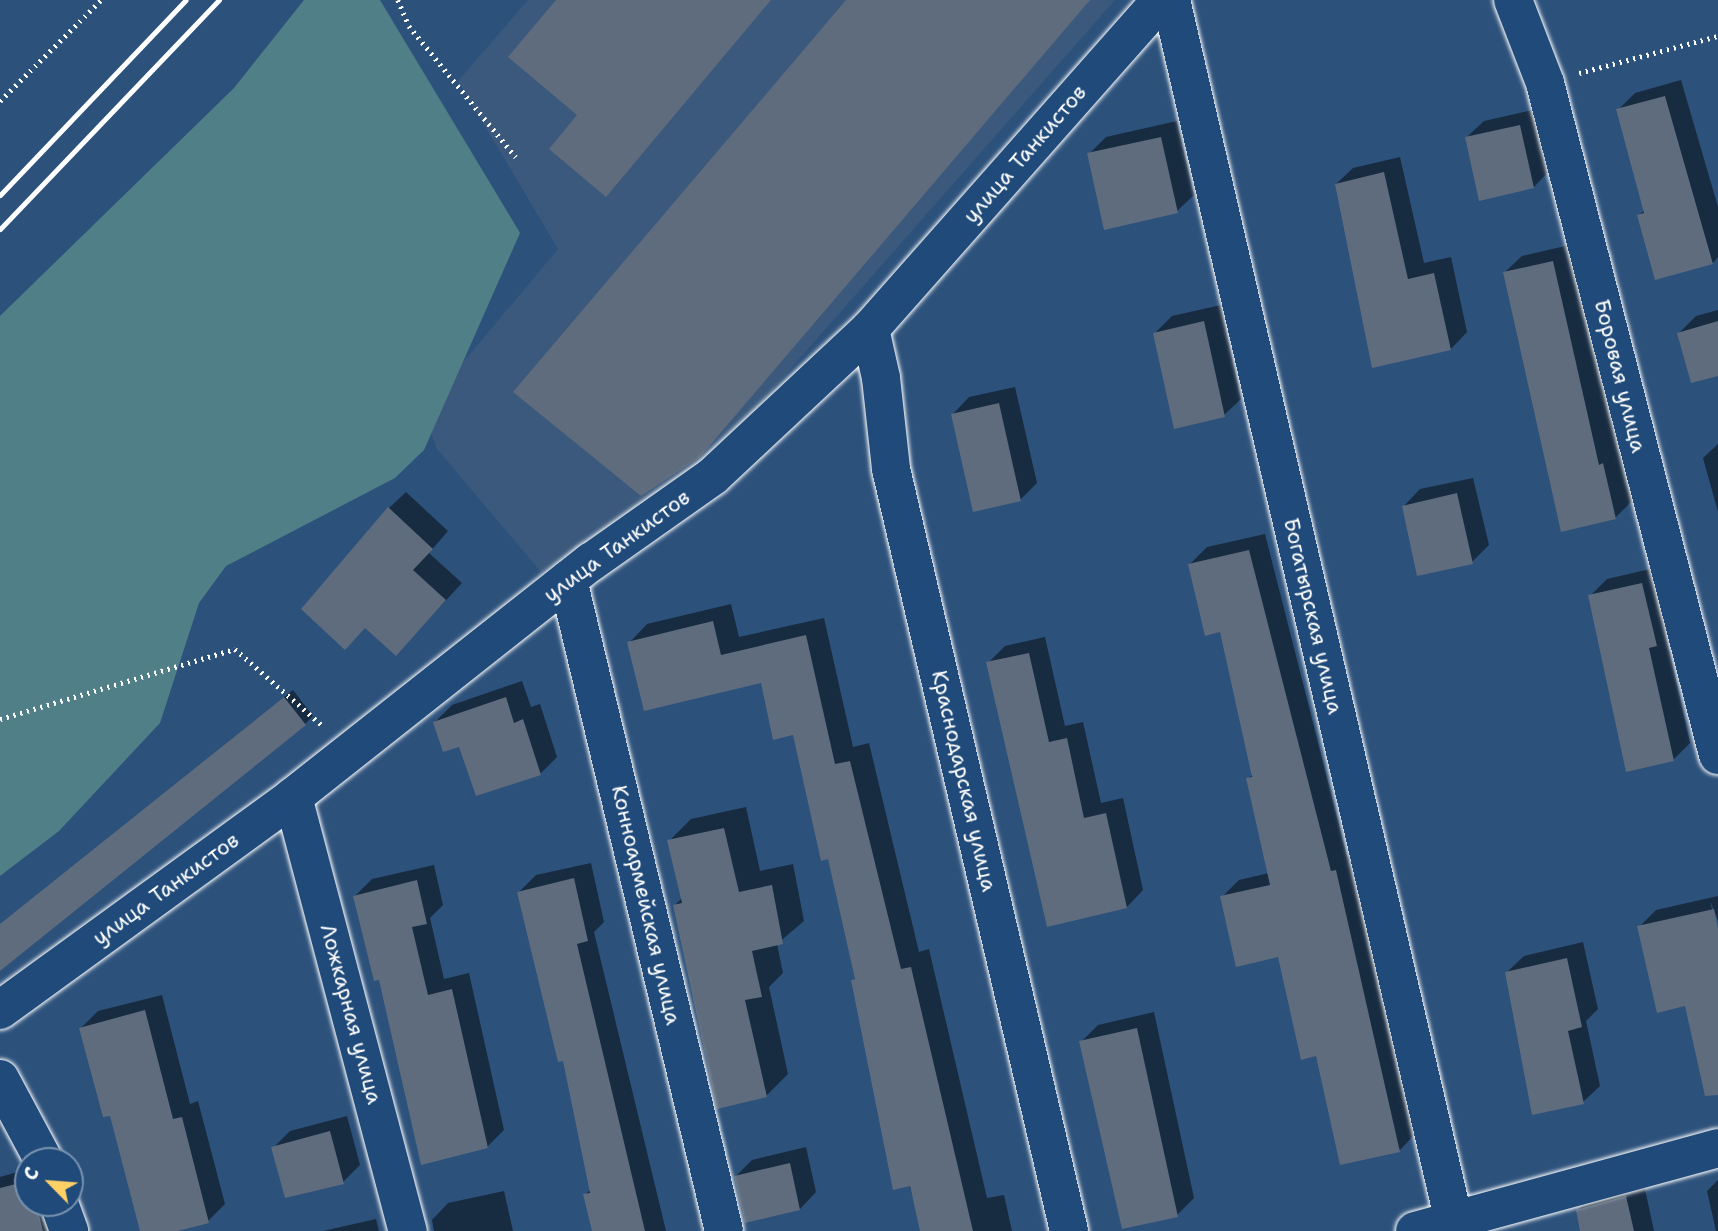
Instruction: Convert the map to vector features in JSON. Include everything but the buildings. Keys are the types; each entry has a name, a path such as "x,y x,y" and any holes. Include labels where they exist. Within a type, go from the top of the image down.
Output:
{"street":[{"name":"улица Танкистов","path":"0,1010 293,797 568,580 713,476 870,329 1161,0"},
{"name":"Богатырская улица","path":"1171,0 1455,1226"},
{"name":"Боровая улица","path":"1513,0 1545,83 1718,755"},
{"name":"Краснодарская улица","path":"870,329 881,378 891,469 1069,1231"},
{"name":"Конноармейская улица","path":"568,580 724,1231"},
{"name":"Ложкарная улица","path":"293,797 408,1231"},
{"path":"0,1079 36,1147"},
{"path":"1415,1231 1455,1226 1718,1148"}],"path":[{"path":"0,101 101,0"},
{"path":"398,0 409,26 516,157"},
{"path":"1545,83 1718,36"},
{"path":"0,719 235,649 351,751"}],"shaded area":[{"path":"528,0 1115,0 705,466 541,572 437,449 423,410 558,249 458,81"}],"green space":[{"path":"304,0 380,0 520,233 424,450 395,478 226,566 199,603 160,723 59,831 0,876 0,316 234,88"}],"railway":[{"path":"0,195 186,0"},
{"path":"0,229 219,0"}]}
